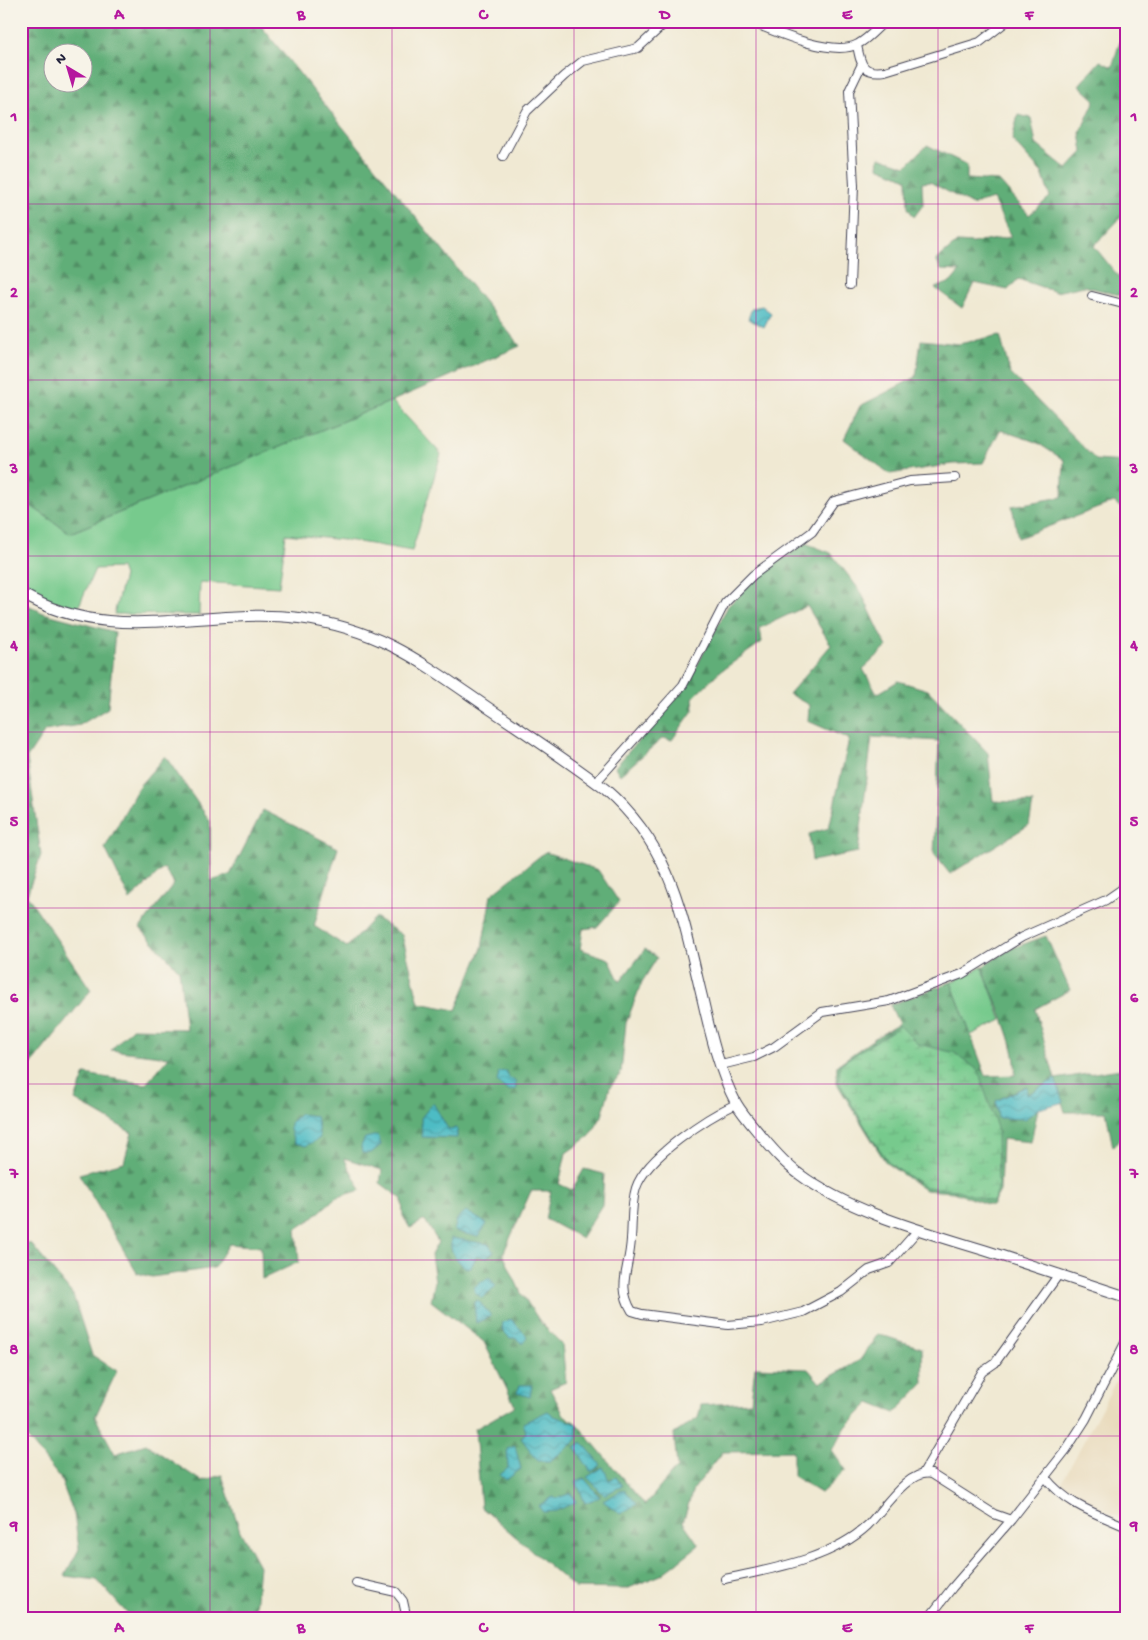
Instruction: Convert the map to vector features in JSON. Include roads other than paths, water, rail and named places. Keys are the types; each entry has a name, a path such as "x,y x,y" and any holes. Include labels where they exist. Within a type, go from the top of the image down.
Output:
{"street":[{"path":"503,156 527,111 583,61 638,48 664,24 679,21"},
{"path":"749,21 783,35 818,46 857,45 885,21"},
{"path":"857,45 862,64 873,73 885,72 980,42 1007,21"},
{"path":"850,285 854,186 849,91 862,64"},
{"path":"1092,296 1127,305"},
{"path":"596,782 683,685 725,603 753,576 812,532 834,501 910,481 955,478"},
{"path":"21,594 73,616 123,623 245,615 275,616 355,629 400,648 596,782 621,803 661,858 674,884 685,921 702,998 720,1065 736,1104 777,1154 799,1174 845,1200 918,1230 1127,1296"},
{"path":"720,1065 754,1057 774,1046 822,1012 889,1000 962,974 1022,937 1106,900 1122,889 1127,878"},
{"path":"736,1104 719,1112 678,1140 639,1180 635,1190 630,1248 623,1292 632,1311 642,1314 728,1325 762,1322 803,1312 840,1292 869,1270 889,1263 918,1230"},
{"path":"725,1579 829,1552 867,1526 902,1487 923,1472 982,1372 995,1363 1059,1274"},
{"path":"928,1619 952,1588 1011,1520 1086,1419 1127,1339"},
{"path":"923,1472 931,1474 994,1514 1011,1520"},
{"path":"1045,1476 1060,1494 1127,1527"},
{"path":"356,1583 396,1592 403,1601 407,1619"}],"water":[{"path":"762,306 771,313 764,327 748,319 752,308"},
{"path":"506,1071 509,1078 515,1080 516,1089 508,1091 497,1082 499,1072"},
{"path":"1055,1079 1064,1102 1038,1109 1025,1119 998,1118 996,1101 1027,1086 1027,1095"},
{"path":"433,1103 448,1129 457,1128 457,1138 422,1137 421,1118"},
{"path":"300,1114 316,1116 320,1138 306,1146 295,1143 290,1130 290,1123"},
{"path":"378,1135 381,1145 371,1153 362,1153 361,1146 365,1138"},
{"path":"466,1211 487,1224 478,1237 454,1231 457,1219"},
{"path":"451,1238 488,1244 494,1252 486,1258 477,1256 471,1267 466,1268 454,1255 451,1247"},
{"path":"489,1277 496,1286 482,1298 475,1293 474,1287"},
{"path":"478,1300 491,1316 476,1323 474,1303"},
{"path":"511,1319 528,1337 523,1344 515,1338 510,1338 502,1330 503,1322"},
{"path":"520,1385 532,1385 530,1397 517,1393"},
{"path":"548,1411 554,1416 577,1424 577,1440 550,1461 538,1461 521,1438 526,1432 523,1423"},
{"path":"582,1442 601,1465 591,1472 575,1447"},
{"path":"515,1446 521,1469 506,1480 500,1475 508,1468 507,1449"},
{"path":"603,1467 609,1480 616,1477 622,1486 604,1495 587,1477"},
{"path":"584,1478 600,1497 585,1503 576,1481"},
{"path":"624,1489 637,1504 620,1514 603,1501"},
{"path":"572,1493 576,1502 556,1511 543,1512 538,1506 553,1497 557,1498"}]}
